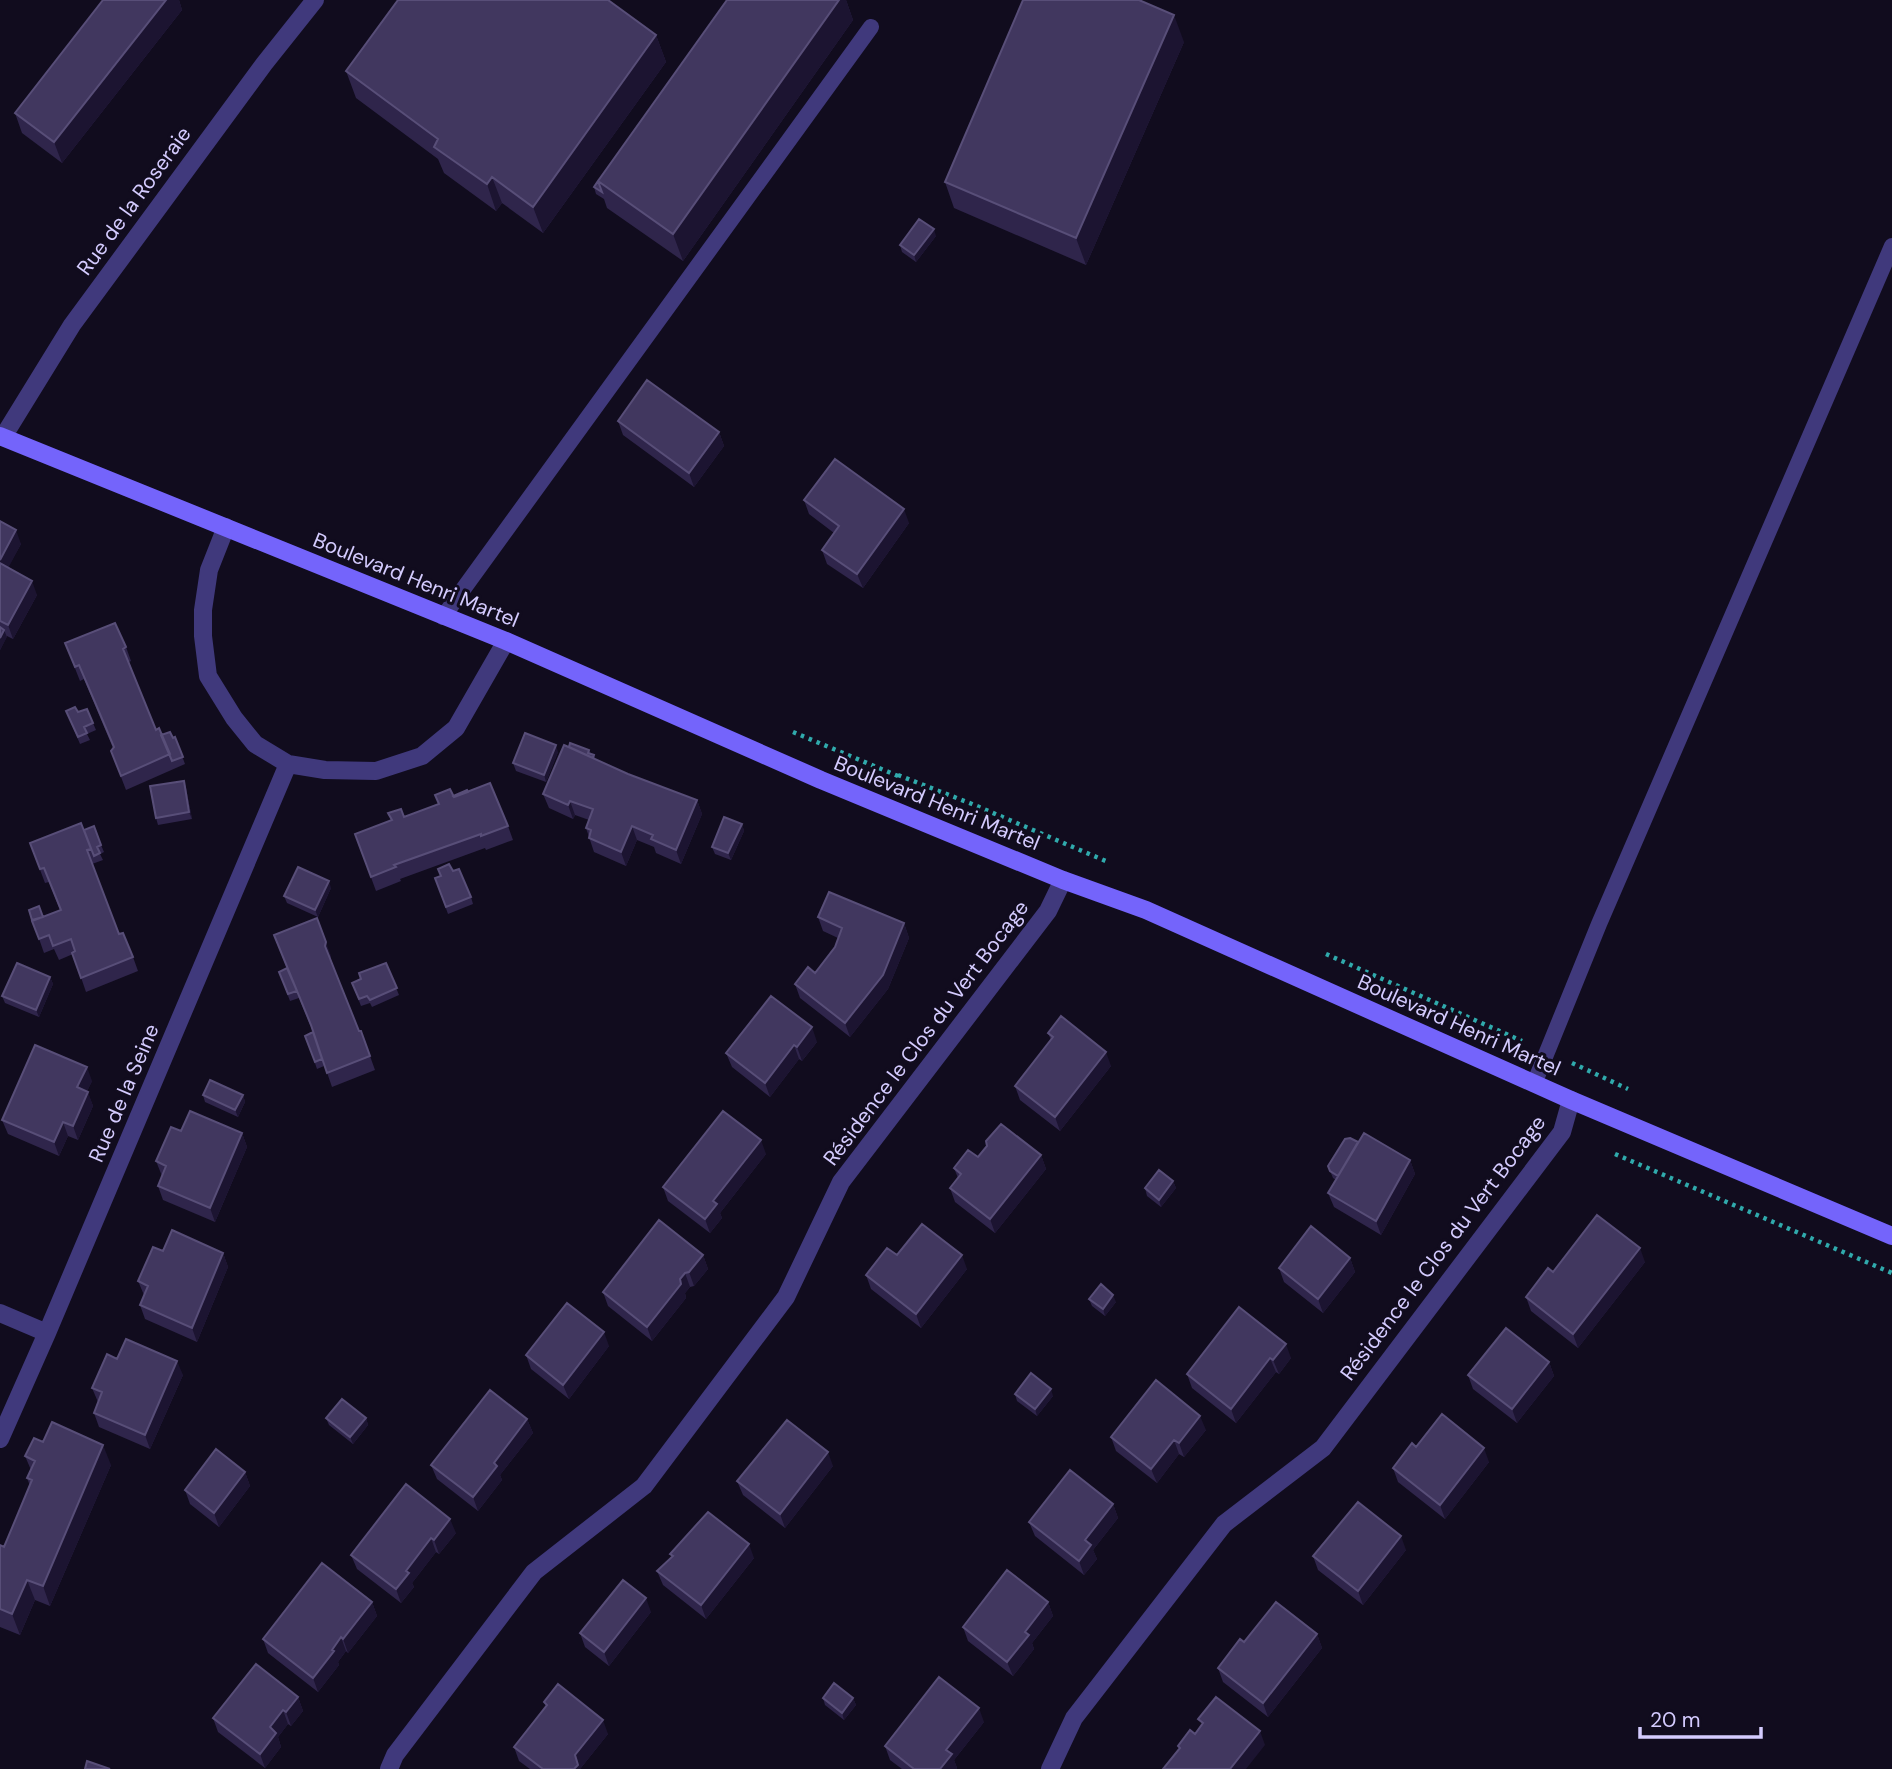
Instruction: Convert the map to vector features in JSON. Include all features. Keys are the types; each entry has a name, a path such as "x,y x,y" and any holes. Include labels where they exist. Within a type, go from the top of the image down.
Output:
{"street":[{"name":"Rue de la Roseraie","path":"2,437 72,324 314,0"},
{"name":"Boulevard Henri Martel","path":"2,437 506,641 821,780 1063,880 1146,911 1534,1084 1892,1237"},
{"path":"226,527 209,570 204,610 203,636 208,676 233,718 255,744 288,764 325,770 376,771 422,756 456,728 506,641"},
{"name":"Rue de la Seine","path":"0,1439 288,764"},
{"name":"Résidence le Clos du Vert Bocage","path":"389,1769 395,1755 534,1572 644,1486 786,1297 841,1182 1048,911 1063,880"},
{"name":"Résidence le Clos du Vert Bocage","path":"1050,1769 1074,1718 1224,1524 1323,1448 1562,1132 1571,1100"},
{"path":"0,1313 47,1333"}],"lane":[{"path":"443,617 871,27"},
{"path":"1534,1084 1599,924 1892,246"}],"path":[{"path":"1613,1153 1892,1273"}],"building":[{"path":"103,0 166,0 54,142 15,113"},
{"path":"398,0 608,0 656,35 533,207 492,177 487,184 434,147 438,139 346,71"},
{"path":"727,0 839,0 673,234 598,181"},
{"path":"1023,0 1139,0 1174,15 1076,238 945,182"},
{"path":"598,181 602,192 594,187"},
{"path":"919,219 934,229 914,255 900,245"},
{"path":"647,380 719,432 689,473 618,421"},
{"path":"835,459 904,509 857,574 822,550 839,526 804,500"},
{"path":"0,521 16,530 0,560"},
{"path":"0,563 32,581 8,625 0,621"},
{"path":"115,623 156,730 159,728 170,754 121,776 111,751 114,747 79,665 75,667 65,643"},
{"path":"75,707 78,712 87,709 93,723 84,727 87,733 78,737 66,711"},
{"path":"170,732 173,738 175,737 183,757 172,761 161,735"},
{"path":"525,733 556,745 544,775 513,763"},
{"path":"570,743 589,750 588,753 594,755 593,758 569,747"},
{"path":"564,745 628,774 697,800 676,850 651,839 653,835 632,826 621,852 589,838 591,830 586,828 593,809 570,801 568,805 543,794"},
{"path":"184,781 189,812 156,818 150,786"},
{"path":"490,783 508,826 394,865 396,867 371,877 355,834 392,820 388,813 401,809 404,817 439,804 435,795 450,789 454,797"},
{"path":"724,817 742,824 728,853 712,847"},
{"path":"81,823 91,849 87,850 119,934 123,933 133,957 81,978 72,953 75,951 71,939 53,946 49,935 39,939 32,921 61,910 44,868 40,869 30,843"},
{"path":"94,826 101,845 97,847 100,853 94,856 84,830"},
{"path":"449,864 453,871 459,869 471,897 446,907 435,878 441,876 438,869"},
{"path":"298,867 329,881 315,910 284,896"},
{"path":"829,892 904,923 883,975 845,1023 795,984 808,967 815,973 835,947 842,928 818,917"},
{"path":"39,906 43,917 32,920 29,910"},
{"path":"317,918 325,946 370,1056 327,1073 311,1025 274,935"},
{"path":"17,963 50,977 36,1010 2,996"},
{"path":"386,963 397,988 370,1000 367,996 359,999 352,983 361,979 359,973"},
{"path":"287,968 297,991 288,994 279,972"},
{"path":"771,996 812,1027 797,1047 794,1045 765,1083 726,1053"},
{"path":"1061,1016 1106,1052 1055,1117 1015,1086 1053,1037 1048,1033"},
{"path":"313,1032 322,1059 315,1062 305,1036"},
{"path":"35,1045 87,1067 77,1087 88,1092 73,1126 63,1122 54,1142 2,1120"},
{"path":"210,1080 243,1095 235,1110 203,1095"},
{"path":"190,1111 242,1133 210,1208 158,1186 166,1166 156,1161 171,1127 181,1131"},
{"path":"723,1111 761,1140 713,1201 717,1204 705,1219 663,1187"},
{"path":"1001,1124 1041,1155 990,1219 950,1188 961,1174 954,1168 968,1150 978,1157 987,1146 986,1141"},
{"path":"1364,1133 1410,1160 1376,1221 1328,1193"},
{"path":"1345,1139 1358,1142 1338,1176 1330,1171 1328,1166"},
{"path":"1159,1170 1173,1181 1159,1200 1145,1188"},
{"path":"1597,1215 1640,1248 1573,1334 1526,1297 1548,1268 1553,1272"},
{"path":"659,1220 703,1255 680,1279 681,1284 647,1327 603,1292"},
{"path":"922,1224 962,1255 916,1314 866,1275 887,1248 897,1255"},
{"path":"1311,1226 1350,1258 1318,1299 1279,1268"},
{"path":"172,1230 223,1253 192,1328 140,1305 148,1286 138,1281 153,1247 163,1251"},
{"path":"1101,1284 1113,1295 1103,1309 1089,1299"},
{"path":"567,1303 604,1332 563,1385 526,1355"},
{"path":"1239,1307 1286,1344 1273,1360 1270,1358 1231,1409 1187,1374"},
{"path":"1506,1328 1549,1362 1512,1409 1468,1375"},
{"path":"126,1339 177,1361 145,1435 94,1413 102,1392 92,1388 107,1354 117,1359"},
{"path":"1031,1373 1051,1389 1035,1409 1015,1394"},
{"path":"1156,1380 1200,1416 1179,1443 1174,1440 1151,1469 1111,1437"},
{"path":"490,1390 527,1419 473,1497 431,1465"},
{"path":"342,1399 366,1418 350,1437 326,1418"},
{"path":"1442,1414 1484,1448 1440,1505 1393,1468 1412,1443 1416,1447"},
{"path":"787,1420 828,1452 780,1514 737,1481"},
{"path":"52,1422 103,1445 43,1586 27,1580 12,1614 0,1609 0,1545 4,1547 32,1480 27,1478 35,1461 25,1456 34,1438 43,1442"},
{"path":"216,1449 245,1472 214,1513 185,1490"},
{"path":"1070,1470 1113,1504 1085,1540 1091,1545 1079,1561 1029,1522"},
{"path":"406,1484 450,1519 434,1540 431,1538 396,1589 351,1555"},
{"path":"1358,1502 1401,1536 1358,1591 1313,1556"},
{"path":"708,1512 749,1544 701,1605 657,1571 673,1556 670,1554"},
{"path":"322,1563 372,1602 343,1639 341,1637 332,1650 334,1651 313,1678 263,1639"},
{"path":"1007,1570 1048,1602 1025,1632 1029,1635 1007,1662 963,1627"},
{"path":"623,1580 646,1598 604,1652 580,1633"},
{"path":"1276,1602 1317,1634 1263,1703 1218,1668 1240,1639 1244,1642"},
{"path":"256,1664 298,1697 270,1727 276,1733 260,1754 213,1718"},
{"path":"939,1677 979,1708 946,1750 952,1754 940,1769 914,1769 885,1746"},
{"path":"834,1683 853,1698 842,1713 823,1698"},
{"path":"558,1684 603,1720 575,1755 578,1765 574,1769 543,1769 514,1747 547,1705 544,1702"},
{"path":"1216,1697 1260,1731 1230,1769 1163,1769 1190,1730 1195,1734 1203,1723 1198,1719"},
{"path":"87,1761 110,1769 85,1769"}]}
